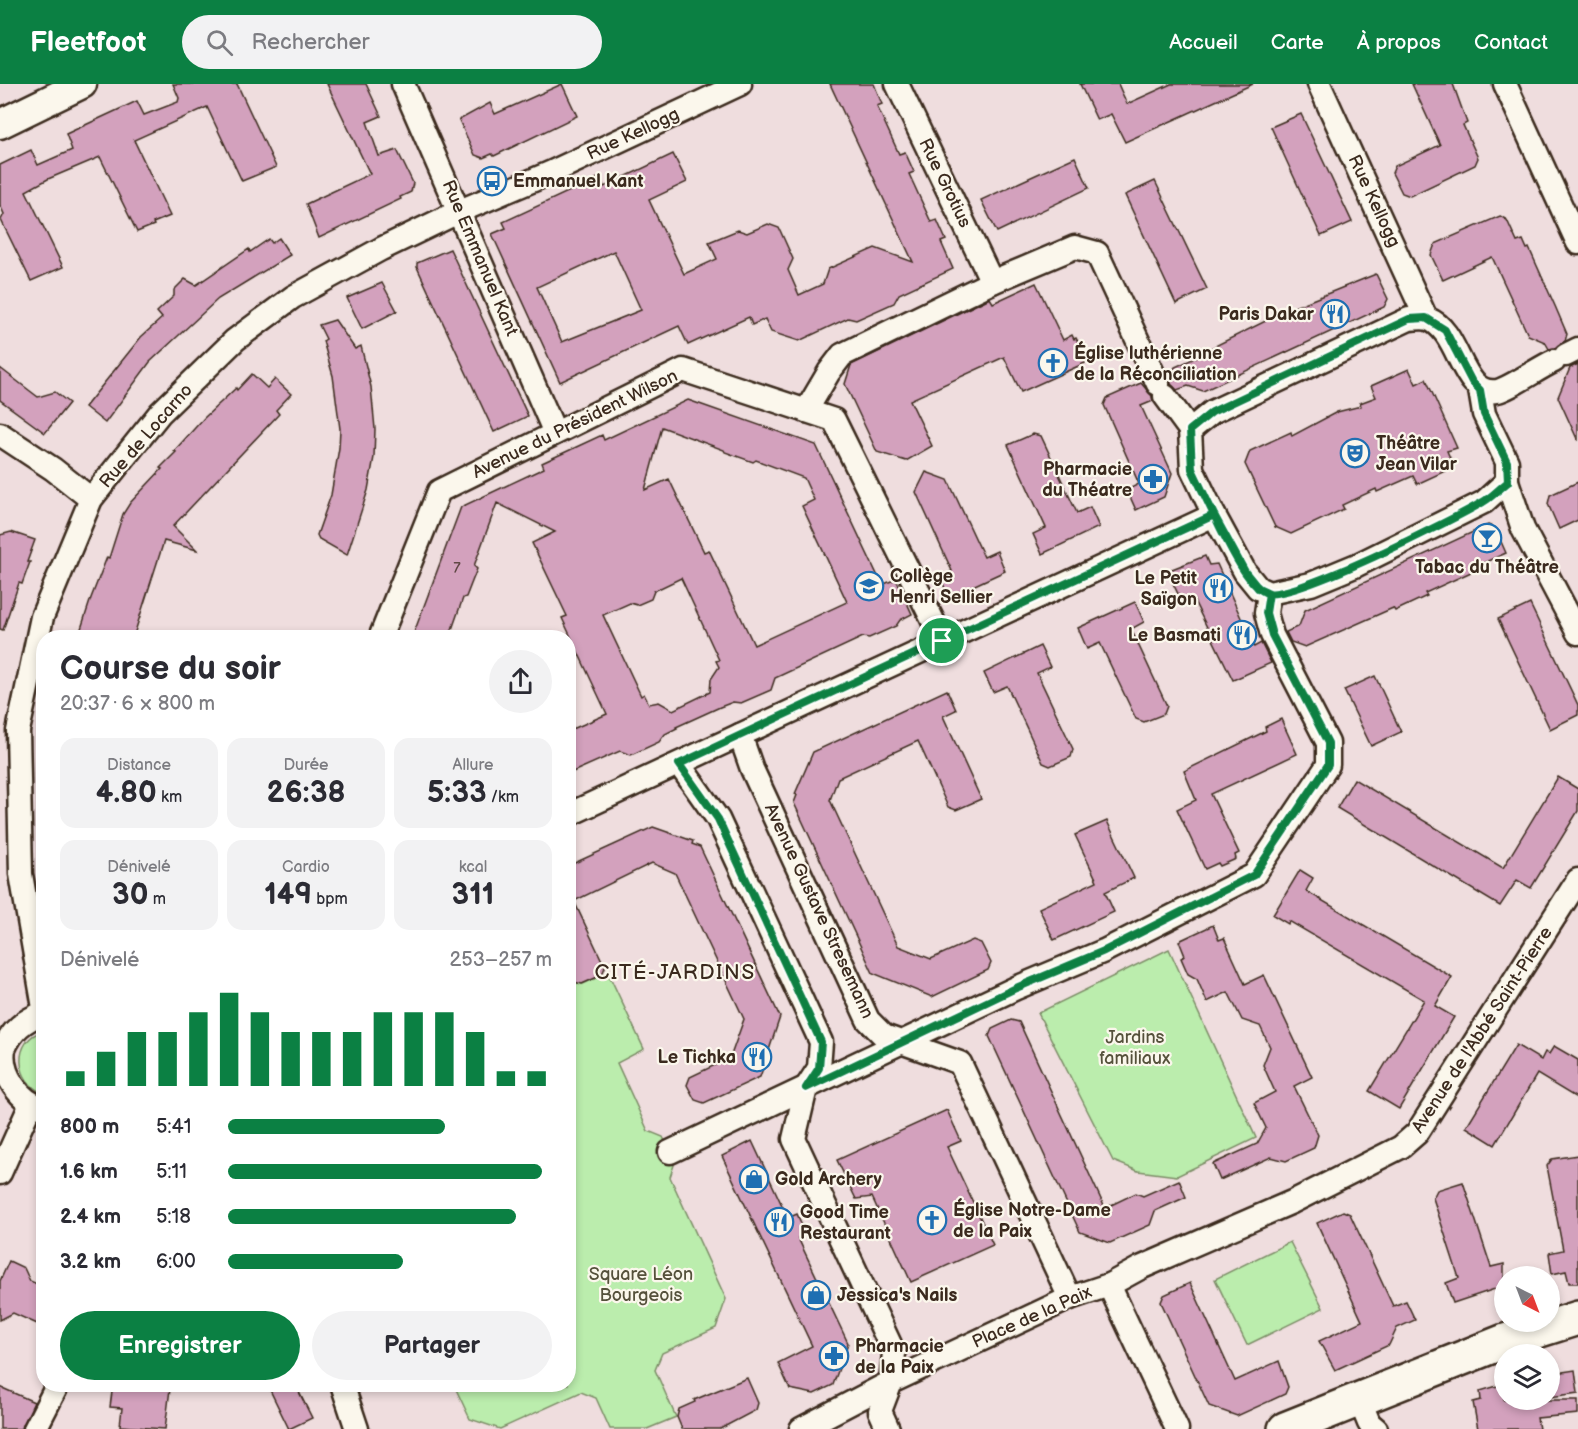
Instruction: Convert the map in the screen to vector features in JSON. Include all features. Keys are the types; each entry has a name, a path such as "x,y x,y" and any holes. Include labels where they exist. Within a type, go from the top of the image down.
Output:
{"main road":[{"path":"1285,1429 1505,1341 1578,1318"}],"street":[{"path":"0,124 82,84"},
{"name":"Rue Emmanuel Kant","path":"403,84 555,433"},
{"name":"Rue Kellogg","path":"460,211 740,84"},
{"name":"Rue Grotius","path":"897,84 992,282"},
{"name":"Rue Kellogg","path":"1319,84 1426,318"},
{"path":"1505,84 1578,243"},
{"name":"Rue de Locarno","path":"39,630 42,617 91,499 160,413 235,340 292,297 381,249 460,211"},
{"path":"806,411 829,372 842,356 992,282 1075,247 1097,253 1162,390 1190,430 1192,469 1214,515 1245,572 1258,588 1269,593 1311,584 1357,565 1484,501 1508,482"},
{"path":"1190,430 1222,407 1409,319 1426,318 1445,330 1472,382 1480,390 1484,414 1507,462 1508,482 1523,529 1578,633"},
{"path":"1480,390 1497,391 1566,355"},
{"name":"Avenue du Président Wilson","path":"383,630 439,490 683,370 834,420 942,641"},
{"path":"0,434 53,469 91,499"},
{"path":"576,811 1214,515"},
{"path":"670,1152 1016,988 1104,951 1254,875 1328,765 1328,743 1272,635 1266,613 1269,593"},
{"name":"Rue de Locarno","path":"36,646 18,731 21,874 36,961"},
{"name":"Avenue Gustave Stresemann","path":"740,735 752,769 868,1020 884,1036 960,1063 1070,1298"},
{"path":"679,764 718,819 821,1042 819,1068 806,1088 794,1139 894,1353 891,1382 880,1411 888,1429"},
{"name":"Avenue de l'Abbé Saint-Pierre","path":"1109,1285 1140,1268 1292,1202 1401,1147 1418,1133 1578,880"},
{"path":"36,1016 28,1018 14,1030 1,1051 6,1075 13,1088 21,1098 36,1106"},
{"path":"0,1173 36,1108"},
{"name":"Place de la Paix","path":"801,1429 891,1382 1070,1298 1109,1285 1177,1429"},
{"path":"35,1429 54,1392"},
{"path":"345,1392 357,1429"},
{"path":"1359,1401 1369,1423 1376,1429"}],"green space":[{"name":"Jardins familiaux","path":"1169,949 1256,1138 1177,1176 1138,1171 1113,1161 1038,1013"},
{"name":"Square Léon Bourgeois","path":"603,975 610,977 644,1049 617,1063 648,1131 663,1137 675,1162 670,1177 726,1299 716,1328 662,1353 655,1370 676,1417 647,1429 610,1429 596,1398 581,1392 500,1429 470,1419 457,1392 576,1392 576,982 583,984"},
{"path":"36,1035 36,1089 27,1080 21,1061 26,1043"},
{"path":"1290,1242 1323,1308 1247,1345 1215,1279"}],"building":[{"path":"173,84 237,84 276,167 242,181 207,107 134,140 170,216 153,223 154,225 137,232 100,157 48,179 26,191 63,267 31,281 1,220 4,214 0,205 0,165 31,150 38,165 72,150 66,134 137,101 144,115 178,102 179,98"},
{"path":"327,84 366,84 381,116 367,122 379,156 397,150 413,183 411,192 400,197 401,199 319,238 306,204 370,174"},
{"path":"562,84 577,116 494,156 492,154 483,158 475,155 459,120 490,103 495,114"},
{"path":"830,84 874,84 882,104 877,106 899,154 905,152 914,172 909,174 931,222 937,220 946,240 941,242 953,269 899,294 894,303 856,320 848,318 799,341 771,332 765,319 752,325 749,317 688,345 679,326 560,382 492,234 506,228 503,222 600,177 604,187 673,154 687,182 649,200 684,274 717,259 709,242 738,230 747,233 768,224 779,228 793,259 788,270 799,295 823,284 828,269 875,248 913,262","holes":["614,251 641,310 562,342 537,287"]},
{"path":"1080,84 1118,84 1127,104 1171,84 1253,84 1125,142 1111,114 1097,120"},
{"path":"1412,84 1453,84 1467,123 1463,125 1478,158 1475,165 1410,196 1402,193 1392,173 1395,166 1440,145"},
{"path":"1301,114 1352,222 1321,236 1271,127"},
{"path":"1075,157 1089,188 997,232 981,200"},
{"path":"1155,181 1207,289 1176,304 1125,195"},
{"path":"1500,216 1507,220 1517,242 1523,240 1527,249 1529,248 1567,334 1565,341 1555,348 1549,349 1545,342 1528,335 1492,257 1443,280 1431,255 1435,244"},
{"path":"279,238 290,255 218,299 150,362 105,423 85,407 141,337 162,318 157,312 174,296 174,290 185,279 196,285 249,249 250,252 269,239 272,243"},
{"path":"450,249 528,416 494,432 417,267 417,263"},
{"path":"1376,274 1388,299 1384,307 1203,391 1188,386 1177,390 1171,384 1170,377 1175,367 1292,308"},
{"path":"382,283 397,311 362,329 347,298"},
{"path":"1036,283 1063,340 1072,335 1074,339 1076,338 1085,355 1083,358 1085,363 1021,392 1004,357 910,400 932,446 906,461 877,452 845,384 851,365 990,298 993,303"},
{"path":"335,320 355,349 361,346 371,387 375,429 374,457 368,490 347,555 319,539 317,535 331,495 340,429 333,376 323,341 326,339 319,325"},
{"path":"1578,364 1578,441 1558,397 1570,368"},
{"path":"0,368 38,397 55,392 69,403 45,433 0,400"},
{"path":"1409,369 1416,384 1426,379 1457,448 1447,451 1454,467 1417,484 1413,476 1377,492 1376,489 1342,505 1344,509 1291,534 1275,527 1245,464 1250,451 1291,432 1292,436 1337,412 1361,406 1360,403 1376,397 1371,386"},
{"path":"252,374 267,388 275,379 291,394 276,410 279,414 173,526 197,550 164,541 136,630 81,630 107,557 109,558 123,514 130,503 162,469 160,468 204,418 236,388 237,390"},
{"path":"1141,383 1152,396 1153,401 1141,406 1172,473 1164,497 1136,510 1127,490 1139,484 1104,405 1107,398"},
{"name":"Collège Henri Sellier","path":"688,400 816,445 882,585 896,579 912,614 900,620 896,626 869,638 863,637 775,678 771,690 741,703 733,702 720,707 676,727 665,734 659,742 631,755 620,751 576,770 576,728 607,714 576,648 576,630 568,630 562,618 567,616 532,543 555,532 497,503 474,566 477,569 466,597 463,598 452,630 415,630 461,507 544,468 542,463 602,435 604,440","holes":["662,427 804,478 814,500 802,506 847,602 754,645 709,550 704,552 669,479 645,490","681,578 719,660 716,661 719,667 711,679 710,692 673,710 659,702 649,704 644,694 641,696 603,615 630,603 637,605 651,599 654,591"]},
{"path":"1033,434 1041,436 1077,513 1090,507 1099,527 1042,554 1033,534 1046,528 1008,445"},
{"path":"926,472 948,480 984,557 997,551 1005,571 949,597 940,577 952,571 916,492"},
{"path":"1578,482 1578,520 1559,529 1548,504 1550,495"},
{"path":"1488,525 1495,528 1506,553 1481,564 1482,567 1425,593 1427,596 1395,611 1393,608 1305,647 1291,642 1286,632 1299,626 1305,610"},
{"path":"11,532 35,540 27,562 30,562 22,584 19,583 3,630 0,629 0,535"},
{"path":"1205,556 1209,565 1217,564 1254,647 1261,643 1271,663 1233,680 1193,599 1182,602 1167,571"},
{"path":"1135,602 1144,622 1131,629 1167,706 1164,714 1144,722 1136,719 1100,643 1087,649 1078,628"},
{"path":"1530,604 1578,705 1578,715 1550,729 1498,619"},
{"path":"1040,646 1050,667 1037,673 1073,749 1071,757 1050,766 1043,763 1007,686 993,692 984,673"},
{"path":"1375,676 1401,732 1371,746 1344,690"},
{"path":"947,690 956,710 943,716 981,799 956,810 948,807 918,741 838,778 830,800 898,946 931,959 973,940 981,943 991,963 988,970 932,997 873,973 794,803 797,795 795,794 813,752"},
{"path":"1281,719 1297,754 1211,794 1239,853 1235,855 1236,859 1205,869 1177,809 1196,800 1184,771 1266,731 1265,727"},
{"path":"1558,777 1578,789 1578,811 1531,888 1517,880 1500,906 1337,808 1354,779 1503,868"},
{"path":"1107,821 1134,878 1105,892 1114,912 1054,940 1039,908 1097,881 1075,835"},
{"path":"653,827 693,841 692,844 700,847 780,1017 760,1077 704,1103 695,1100 687,1085 690,1077 730,1058 744,1019 675,873 652,863 576,900 576,862"},
{"path":"1300,870 1313,878 1306,891 1452,977 1435,1006 1454,1017 1399,1109 1369,1091 1424,1000 1289,921 1288,924 1273,915"},
{"path":"576,905 605,967 602,975 582,984 576,982"},
{"path":"1213,925 1219,940 1224,938 1245,984 1264,975 1312,1077 1294,1086 1318,1135 1314,1148 1286,1161 1271,1157 1220,1180 1213,1164 1257,1144 1266,1128 1254,1103 1275,1092 1263,1065 1270,1047 1260,1026 1242,1020 1228,992 1207,1002 1197,979 1188,974 1181,958 1185,956 1179,941"},
{"path":"1011,1020 1019,1022 1105,1208 1136,1193 1143,1196 1179,1180 1186,1197 1155,1211 1150,1225 1110,1243 1080,1232 989,1036 992,1029"},
{"path":"1516,1045 1541,1060 1545,1052 1549,1054 1554,1046 1578,1060 1578,1099 1537,1074 1495,1145 1466,1127"},
{"name":"Église Notre-Dame de la Paix","path":"947,1110 961,1141 947,1147 993,1245 911,1282 872,1197 856,1199 837,1160"},
{"path":"752,1141 788,1218 797,1214 806,1234 798,1238 848,1343 833,1385 814,1394 790,1389 778,1363 812,1346 722,1156"},
{"path":"1578,1155 1578,1283 1569,1283 1566,1271 1560,1272 1560,1266 1551,1266 1549,1253 1563,1250 1547,1166 1552,1159"},
{"path":"1463,1182 1491,1267 1494,1266 1494,1289 1453,1303 1446,1283 1459,1278 1433,1198 1437,1190"},
{"path":"1343,1211 1350,1214 1393,1306 1406,1301 1415,1320 1397,1328 1389,1345 1335,1370 1319,1341 1362,1321 1317,1223"},
{"path":"9,1261 24,1268 30,1281 36,1284 36,1323 13,1313 0,1320 0,1281"},
{"path":"1190,1283 1235,1381 1279,1361 1288,1387 1285,1394 1237,1416 1209,1406 1161,1302 1164,1295"},
{"path":"1575,1370 1578,1393 1560,1396 1560,1372"},
{"path":"747,1378 758,1403 756,1410 720,1429 682,1429 677,1417 679,1409 695,1402 694,1400"},
{"path":"0,1387 34,1402 22,1429 0,1429"},
{"path":"1494,1387 1494,1410 1560,1410 1560,1400 1578,1400 1578,1414 1537,1418 1539,1429 1478,1429 1473,1402 1481,1400 1480,1391"},
{"path":"112,1392 170,1392 165,1429 120,1426 122,1408 110,1407"},
{"path":"271,1392 299,1392 312,1418 289,1429"}],"place":[{"name":"Emmanuel Kant","path":"492,181"},
{"name":"Paris Dakar","path":"1335,314"},
{"name":"Église luthérienne de la Réconciliation","path":"1053,363"},
{"name":"Théâtre Jean Vilar","path":"1355,453"},
{"name":"Pharmacie du Théatre","path":"1153,479"},
{"name":"Tabac du Théâtre","path":"1487,538"},
{"name":"Collège Henri Sellier","path":"869,586"},
{"name":"Le Petit Saïgon","path":"1218,588"},
{"name":"Le Basmati","path":"1242,635"},
{"name":"Le Tichka","path":"757,1057"},
{"name":"Gold Archery","path":"754,1179"},
{"name":"Église Notre-Dame de la Paix","path":"932,1220"},
{"name":"Good Time Restaurant","path":"779,1222"},
{"name":"Jessica's Nails","path":"816,1295"},
{"name":"Pharmacie de la Paix","path":"834,1356"}],"district":[{"name":"CITÉ-JARDINS","path":"675,972"}],"route":[{"path":"942,641 679,764 718,819 821,1042 819,1068 806,1088 1016,988 1104,951 1254,875 1328,765 1328,743 1272,635 1266,613 1269,593 1258,588 1245,572 1192,469 1190,430 1212,412 1409,319 1426,318 1445,330 1472,382 1480,390 1484,414 1507,462 1508,482 1484,501 1357,565 1311,584 1269,593 1258,588 1245,572 1214,515 942,641"}]}
